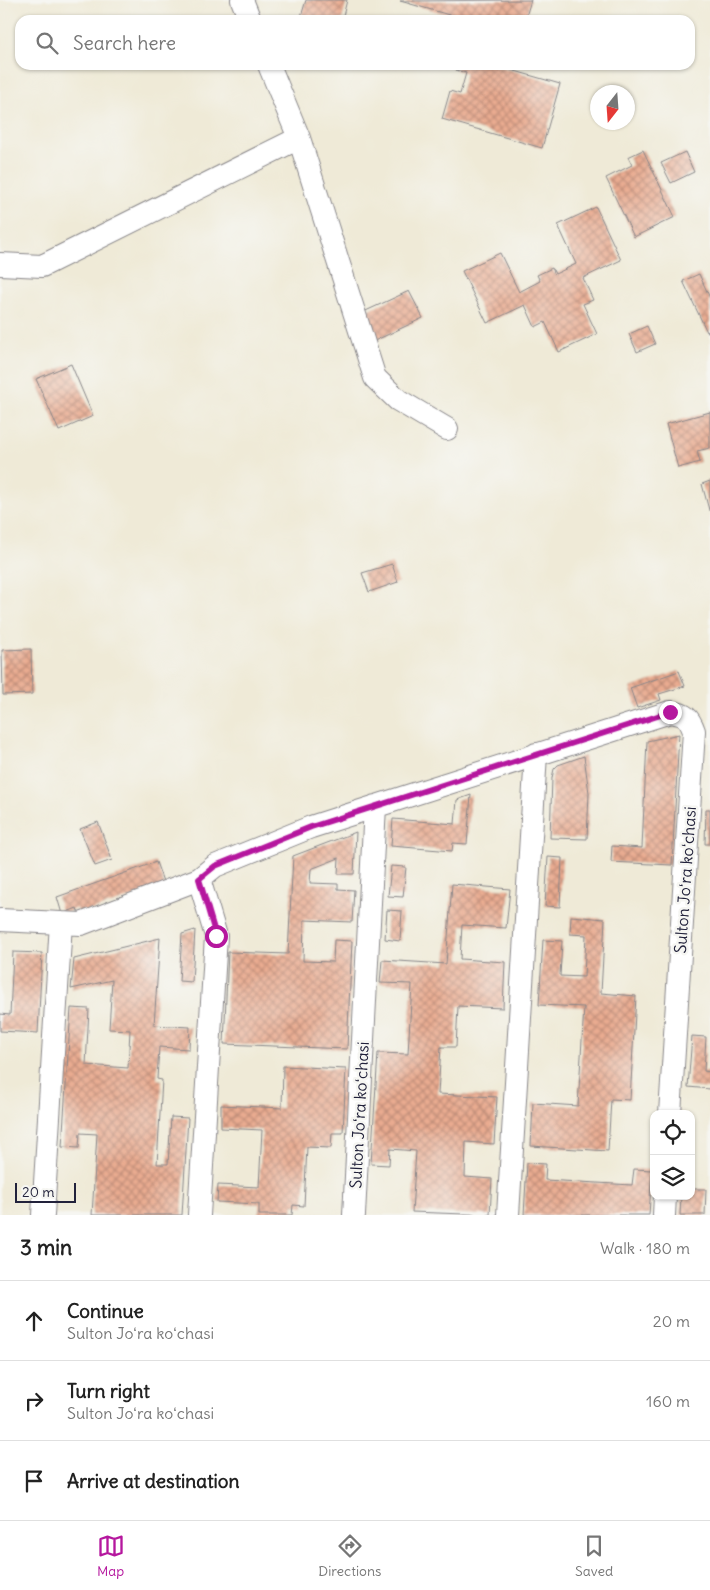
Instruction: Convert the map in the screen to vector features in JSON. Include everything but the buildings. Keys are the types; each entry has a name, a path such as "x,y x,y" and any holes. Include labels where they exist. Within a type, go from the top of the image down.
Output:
{"street":[{"path":"242,0 248,15"},
{"path":"271,70 299,138 375,378 398,400 448,429"},
{"path":"0,264 42,266 299,138"},
{"name":"Sulton Joʻra koʻchasi","path":"0,920 81,924 199,879 215,866 311,827 670,712 681,714 690,720 694,731 670,1110"},
{"path":"508,1215 536,754"},
{"name":"Sulton Joʻra koʻchasi","path":"354,1215 375,806"},
{"path":"199,879 216,936 199,1215"},
{"path":"43,1215 60,924"},
{"path":"664,1215 665,1200"}],"route":[{"path":"216,936 199,879 215,866 311,827 670,712"}]}
